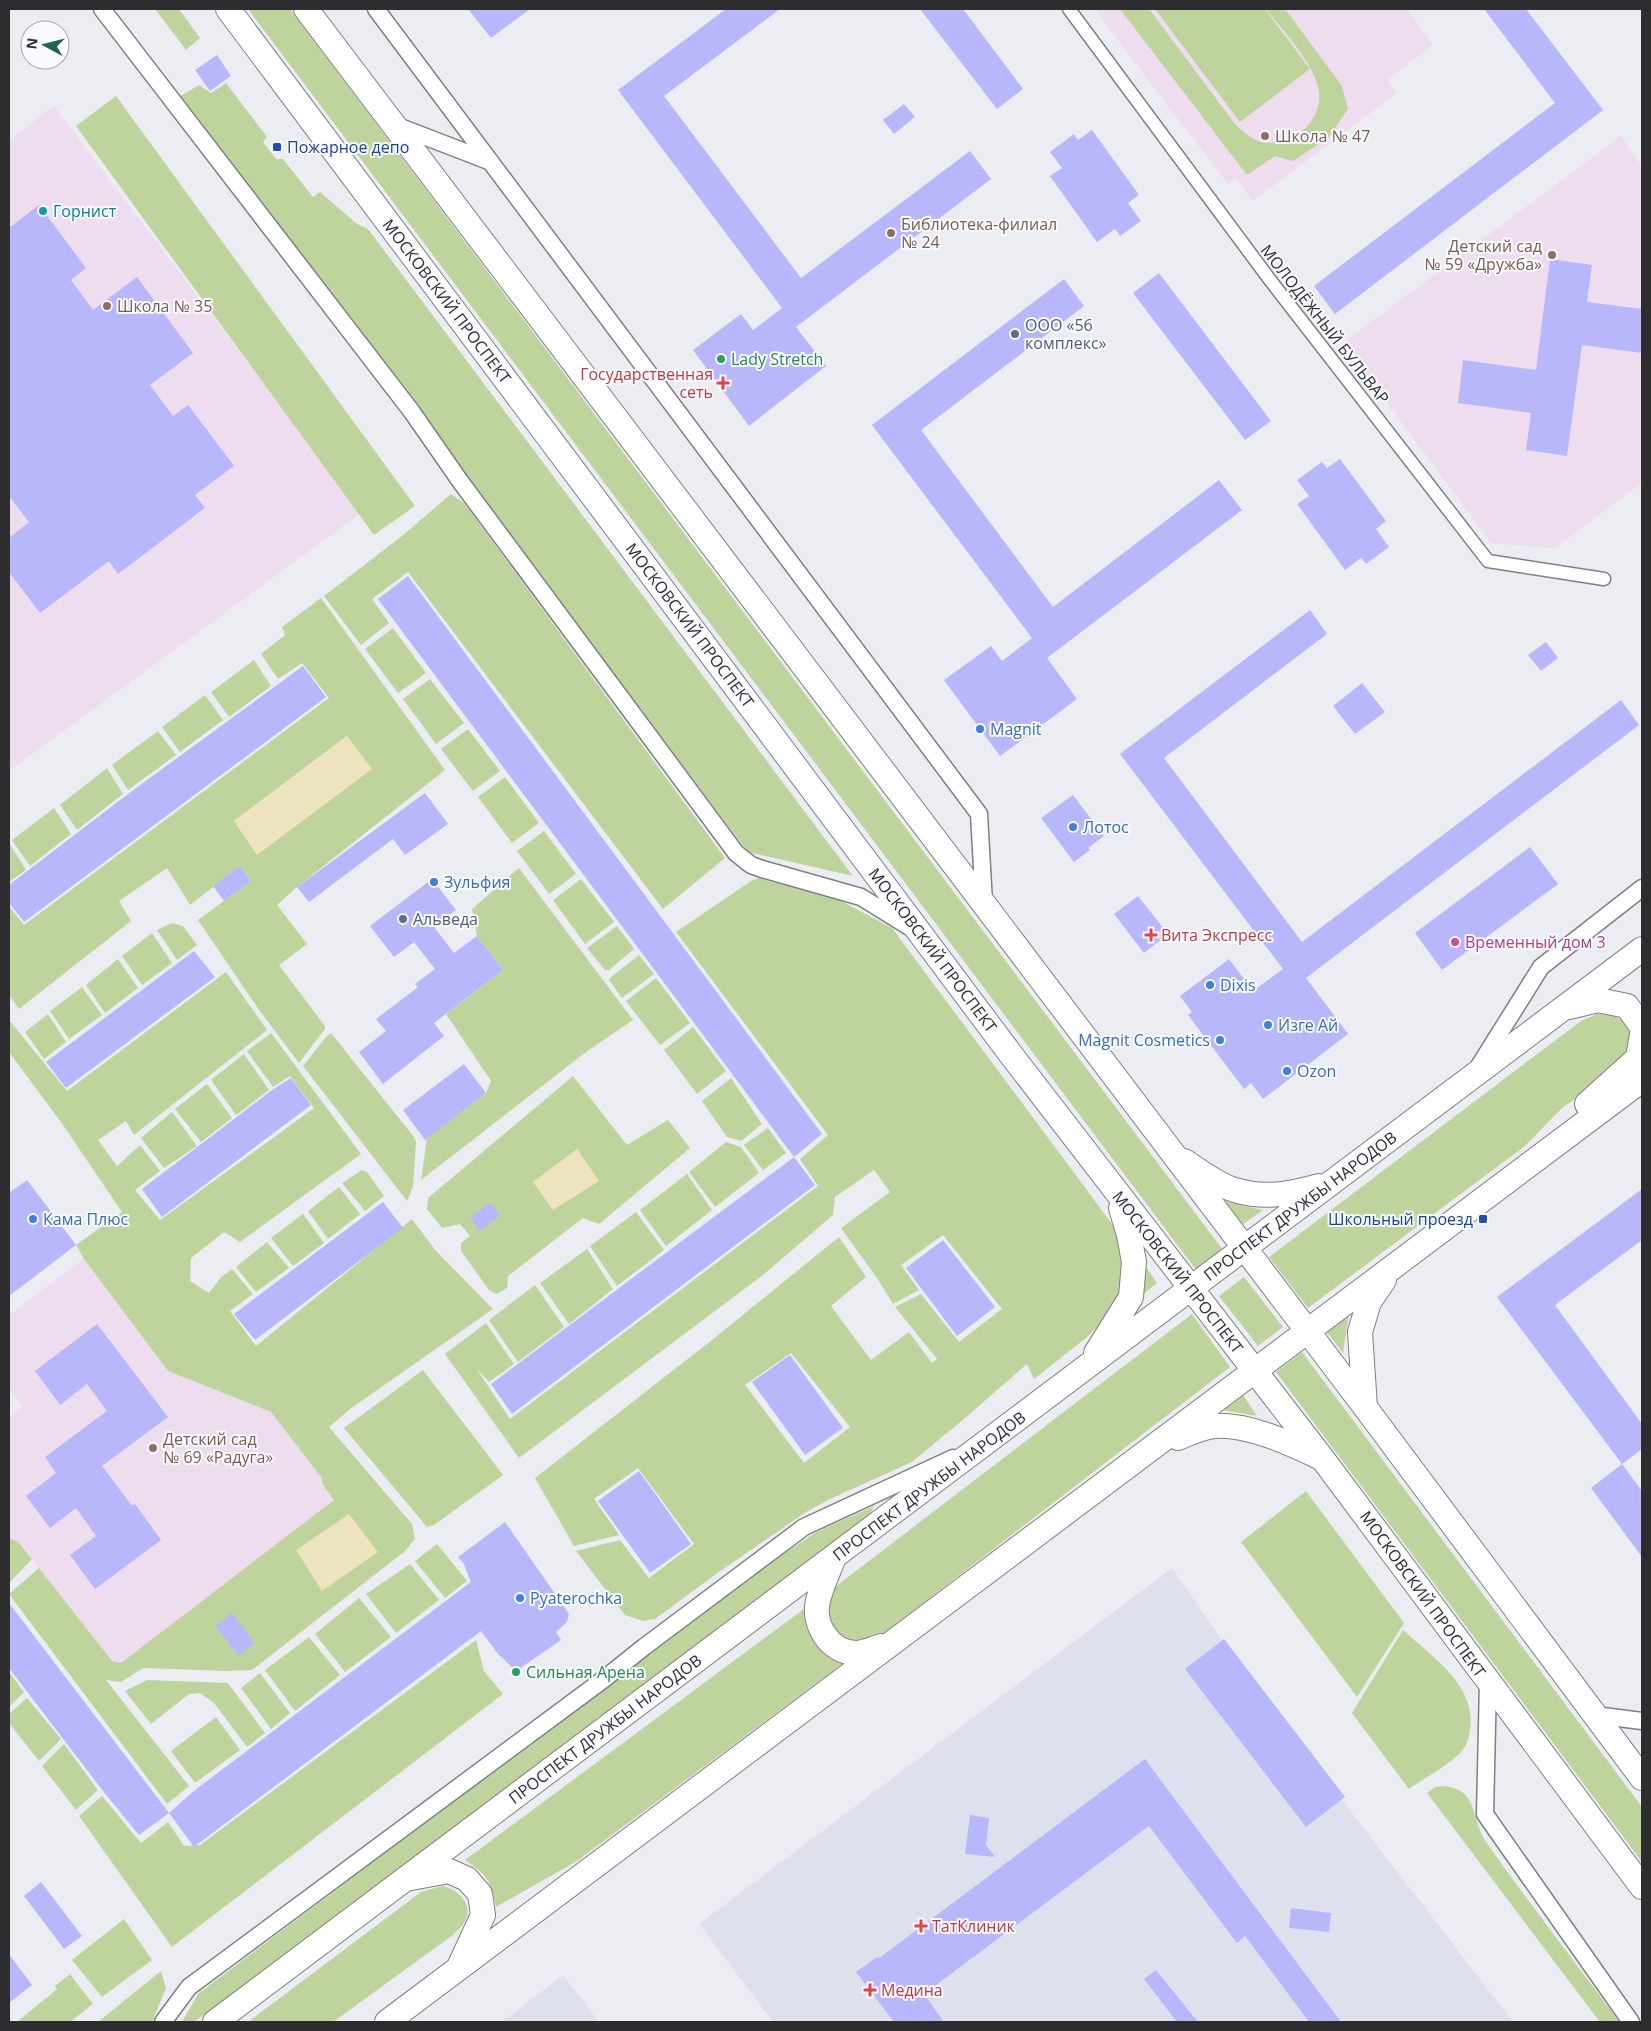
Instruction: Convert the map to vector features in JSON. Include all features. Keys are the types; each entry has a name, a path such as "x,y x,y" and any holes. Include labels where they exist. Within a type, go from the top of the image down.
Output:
{"main road":[{"name":"МОСКОВСКИЙ ПРОСПЕКТ","path":"228,9 1117,1194 1422,1590 1488,1682 1642,1887"},
{"path":"306,9 1365,1407 1642,1778"},
{"name":"ПРОСПЕКТ ДРУЖБЫ НАРОДОВ","path":"215,2022 1642,949"},
{"path":"1564,1008 1598,1000 1627,1006 1642,1027"},
{"path":"1543,1154 1573,1116 1638,1058 1642,1034"},
{"path":"387,2022 1642,1080"},
{"path":"1170,1151 1234,1190 1264,1195 1287,1194 1330,1184"},
{"path":"1088,1366 1131,1296 1134,1262 1130,1235 1117,1194"},
{"path":"1365,1407 1360,1332 1369,1302 1391,1269"},
{"path":"1149,1450 1200,1429 1216,1426 1245,1429 1275,1437 1322,1458"},
{"path":"834,1557 817,1602 817,1621 825,1637 839,1648 856,1653 892,1644"},
{"path":"405,1880 449,1871 467,1878 480,1894 483,1915 458,1969"}],"street":[{"path":"102,9 412,412 460,481 736,853 751,865 762,869 860,897 922,935"},
{"path":"376,9 979,814 984,906"},
{"name":"МОЛОДЁЖНЫЙ БУЛЬВАР","path":"1069,9 1270,280 1488,562 1604,579"},
{"path":"393,124 491,162"},
{"path":"1473,1076 1541,967 1642,888"},
{"path":"163,2022 189,1987 604,1680 652,1641 804,1526 984,1444"},
{"path":"1488,1682 1485,1814 1631,2022"},
{"path":"1595,1714 1642,1721"}],"shaded area":[{"name":"Школа № 47","path":"1094,9 1407,9 1433,45 1387,80 1397,93 1253,201 1236,179 1228,184"},
{"name":"Школа № 35","path":"54,106 361,513 9,771 9,140"},
{"name":"Детский сад № 59 «Дружба»","path":"1621,136 1642,167 1642,483 1555,548 1491,543 1343,343"},
{"name":"Детский сад № 69 «Радуга»","path":"84,1259 168,1371 271,1412 321,1477 323,1485 335,1500 121,1663 112,1662 19,1542 9,1538 9,1418 23,1407 9,1388 9,1315"},
{"path":"1172,1568 1222,1640 1345,1797 1342,1800 1513,2022 773,2022 699,1924"},
{"path":"563,1975 599,2022 502,2022"}],"green space":[{"path":"155,9 179,9 200,38 186,50"},
{"path":"248,9 290,9 1223,1250 1197,1271"},
{"path":"1120,9 1149,9 1235,124 1254,139 1268,143 1278,142 1297,135 1311,121 1319,103 1317,82 1306,60 1266,9 1285,9 1342,86 1348,109 1328,138 1293,161 1275,156 1247,175"},
{"path":"1155,9 1265,9 1310,69 1240,122"},
{"path":"226,83 267,137 263,142 276,159 283,159 313,197 320,192 357,224 368,229 853,876 748,852 179,97 199,85 211,93"},
{"path":"116,96 415,506 374,535 76,126"},
{"path":"451,494 465,504 725,858 663,909 408,572 372,599 389,623 361,645 324,596 402,536"},
{"path":"321,598 445,770 297,887 277,905 307,944 279,965 325,1026 325,1029 299,1063 257,1007 198,920 251,881 240,866 190,905 167,868 119,901 131,921 19,1009 9,995 9,906 24,925 329,698 302,663 278,679 261,654 285,635 282,627","holes":["347,736 371,769 257,854 234,821"]},
{"path":"393,628 426,673 398,693 365,649"},
{"path":"254,660 271,686 229,717 211,692"},
{"path":"430,679 464,723 436,744 403,699"},
{"path":"205,695 223,720 180,752 162,727"},
{"path":"468,729 500,771 473,791 441,749"},
{"path":"158,731 176,755 128,790 112,765"},
{"path":"107,768 123,794 77,830 60,805"},
{"path":"505,777 539,823 512,843 478,797"},
{"path":"54,808 71,834 30,866 12,840"},
{"path":"544,831 576,874 549,894 517,851"},
{"path":"9,843 26,870 9,882"},
{"path":"519,868 633,1020 586,1052 421,1180 427,1138 486,1093 491,1081 446,1014 503,970 477,936 472,909"},
{"path":"765,876 828,894 892,928 1118,1232 1127,1258 1124,1285 1114,1310 1086,1338 1034,1379 1027,1364 912,1462 830,1499 806,1512 655,1619 643,1621 625,1615 576,1551 620,1540 649,1578 694,1544 638,1468 594,1499 619,1535 574,1546 535,1478 712,1340 839,1237 866,1277 831,1306 871,1360 909,1332 932,1363 937,1359 895,1307 921,1294 959,1342 1002,1309 943,1235 901,1265 919,1290 893,1304 841,1228 890,1192 874,1170 835,1197 833,1215 763,1275 519,1458 445,1354 486,1323 514,1364 489,1382 476,1368 510,1419 818,1186 800,1159 828,1135 676,932 751,881","holes":["791,1353 850,1427 804,1463 745,1385"]},
{"path":"581,879 614,922 585,944 553,900"},
{"path":"172,923 183,926 197,945 177,960 157,930"},
{"path":"617,926 634,949 609,970 605,970 587,948"},
{"path":"152,933 172,963 142,985 122,956"},
{"path":"639,955 654,974 622,998 609,980"},
{"path":"118,959 138,988 105,1013 86,985"},
{"path":"226,972 267,1030 134,1135 126,1121 98,1140 117,1166 140,1145 160,1171 135,1190 160,1220 314,1108 290,1076 273,1087 247,1051 271,1033 361,1154 240,1242 224,1232 191,1258 190,1281 209,1293 221,1277 232,1269 253,1294 230,1311 256,1346 412,1219 436,1251 493,1309 350,1409 329,1427 412,1524 415,1539 404,1552 252,1670 143,1668 121,1682 106,1680 189,1786 167,1804 9,1594 39,1568 112,1661 121,1663 334,1500 323,1485 321,1477 271,1412 168,1371 84,1259 76,1245 122,1212 61,1122 9,1052 9,1020 67,1091"},
{"path":"656,978 690,1023 660,1045 626,1001"},
{"path":"82,987 102,1015 69,1039 50,1011"},
{"path":"48,1014 66,1042 44,1059 25,1032"},
{"path":"1597,1014 1611,1014 1621,1020 1628,1029 1631,1038 1630,1049 1618,1067 1561,1109 1525,1146 1308,1308 1269,1257 1581,1021"},
{"path":"693,1027 726,1071 697,1094 664,1050"},
{"path":"331,1033 414,1137 416,1142 413,1187 407,1201 303,1066"},
{"path":"244,1054 269,1090 236,1115 211,1080"},
{"path":"573,1076 627,1145 668,1120 690,1148 599,1224 583,1218 508,1276 507,1288 496,1294 489,1290 461,1251 461,1243 470,1236 460,1224 442,1228 427,1209 428,1198"},
{"path":"731,1078 762,1124 741,1141 727,1137 702,1101"},
{"path":"207,1084 232,1118 201,1142 175,1109"},
{"path":"172,1112 197,1146 164,1168 141,1138"},
{"path":"768,1128 786,1153 763,1170 744,1145"},
{"path":"726,1142 741,1147 759,1173 715,1207 689,1172"},
{"path":"362,1170 367,1172 384,1196 365,1211 342,1183"},
{"path":"687,1174 712,1210 666,1246 640,1210"},
{"path":"339,1187 360,1214 328,1239 308,1211"},
{"path":"1224,1201 1263,1210 1242,1225"},
{"path":"636,1212 664,1250 617,1286 590,1246"},
{"path":"303,1214 324,1243 293,1266 271,1238"},
{"path":"267,1242 289,1268 256,1292 236,1267"},
{"path":"587,1249 613,1289 569,1324 540,1283"},
{"path":"1144,1264 1157,1283 1139,1298"},
{"path":"1244,1277 1283,1327 1258,1346 1219,1296"},
{"path":"535,1285 564,1327 518,1362 489,1320"},
{"path":"1192,1314 1230,1367 875,1640 850,1643 830,1627 827,1601 831,1590"},
{"path":"1349,1314 1343,1353 1326,1331"},
{"path":"1302,1352 1642,1807 1642,1862 1276,1372"},
{"path":"423,1370 503,1475 434,1525 427,1527 344,1428"},
{"path":"1243,1395 1257,1416 1222,1410"},
{"path":"1306,1491 1404,1623 1357,1697 1241,1542"},
{"path":"874,1506 865,1525 194,2022 182,2022 198,1994 668,1640 740,1583 815,1533"},
{"path":"9,1538 18,1542 32,1559 9,1583"},
{"path":"437,1544 467,1581 445,1598 415,1561"},
{"path":"410,1564 439,1600 396,1633 366,1594"},
{"path":"359,1598 391,1637 345,1672 315,1634"},
{"path":"804,1609 807,1629 815,1643 828,1653 846,1661 577,1861 496,1907 487,1879 465,1860"},
{"path":"1403,1630 1450,1673 1467,1699 1470,1714 1469,1736 1461,1752 1454,1759 1409,1789 1352,1713"},
{"path":"309,1637 340,1675 295,1711 265,1670"},
{"path":"476,1640 484,1671 503,1694 172,1947 79,1816 102,1796 141,1843 168,1822 184,1846 200,1845"},
{"path":"9,1672 24,1692 9,1707"},
{"path":"260,1673 290,1713 271,1729 241,1688"},
{"path":"147,1680 228,1683 265,1733 247,1747 214,1703 200,1693 189,1694 151,1724 125,1691"},
{"path":"27,1698 61,1739 39,1761 9,1723 9,1714"},
{"path":"216,1717 240,1750 195,1783 171,1751"},
{"path":"64,1744 98,1790 76,1810 42,1766"},
{"path":"1435,1787 1455,1788 1469,1799 1486,1842 1619,2022 1600,2022 1427,1793"},
{"path":"442,1886 454,1891 463,1899 468,1910 463,1925 453,1935 333,2022 248,2022 421,1892"},
{"path":"124,1919 152,1960 102,1997 72,1960"},
{"path":"161,1971 166,1988 152,2022 98,2022"},
{"path":"70,1974 93,2004 70,2022 17,2022 57,1989 55,1986"}],"sand":[{"path":"347,736 372,769 257,855 234,821"},
{"path":"577,1149 599,1181 553,1210 533,1182"},
{"path":"349,1514 378,1552 322,1591 296,1550"}],"building":[{"path":"468,9 530,9 491,38"},
{"path":"726,9 780,9 664,96 801,278 970,151 991,179 796,327 826,366 749,426 693,350 741,314 753,330 782,308 618,90"},
{"path":"920,9 963,9 1023,89 997,109"},
{"path":"1484,9 1526,9 1603,110 1335,314 1314,286 1555,103"},
{"path":"217,55 231,76 210,91 195,70"},
{"path":"904,104 915,117 894,134 883,120"},
{"path":"1092,130 1139,195 1128,203 1141,221 1120,236 1115,229 1097,242 1050,176 1062,168 1050,152 1074,134 1078,140"},
{"path":"39,205 86,268 71,280 93,310 137,277 193,353 150,385 173,416 188,405 234,466 195,495 205,508 118,574 109,561 40,613 9,572 9,538 29,522 9,496 9,228"},
{"path":"1550,259 1592,265 1587,302 1642,309 1642,353 1582,345 1567,456 1526,450 1531,413 1458,403 1463,360 1536,370"},
{"path":"1159,273 1271,421 1245,440 1133,293"},
{"path":"1064,279 1084,306 921,430 1053,607 1219,480 1242,510 1047,658 1077,699 1000,756 944,680 991,646 1002,661 1032,638 872,425"},
{"path":"1340,459 1386,521 1376,529 1389,547 1366,564 1361,558 1345,570 1297,504 1309,496 1297,480 1322,462 1327,468"},
{"path":"408,576 822,1134 794,1157 378,599"},
{"path":"1310,610 1327,634 1164,758 1302,942 1621,700 1639,725 1306,978 1348,1034 1263,1099 1251,1083 1244,1089 1188,1015 1192,1012 1180,996 1229,959 1253,991 1283,969 1120,754"},
{"path":"1546,642 1558,658 1541,671 1528,655"},
{"path":"303,666 326,697 24,922 9,903 9,885 128,794"},
{"path":"1362,683 1385,712 1355,734 1333,706"},
{"path":"425,793 448,824 405,855 393,839 309,902 297,887"},
{"name":"Лотос","path":"1073,795 1104,836 1074,862 1041,818"},
{"path":"1530,847 1558,884 1442,970 1415,933"},
{"path":"240,866 251,881 224,901 213,886"},
{"path":"432,879 456,910 434,927 454,953 477,936 503,970 434,1023 444,1036 383,1084 359,1052 386,1031 376,1019 418,987 415,984 435,969 414,942 394,957 370,926"},
{"path":"1138,896 1168,934 1144,953 1114,914"},
{"path":"194,951 215,977 66,1088 46,1062"},
{"path":"464,1064 486,1093 425,1140 403,1110"},
{"path":"291,1078 311,1105 162,1217 142,1189 272,1090"},
{"path":"794,1157 815,1185 512,1414 491,1384"},
{"name":"Кама Плюс","path":"27,1180 76,1245 9,1296 9,1193"},
{"path":"1642,1189 1642,1240 1555,1305 1642,1424 1642,1449 1622,1464 1497,1297"},
{"path":"383,1202 403,1228 255,1340 234,1314"},
{"path":"490,1202 500,1215 480,1231 470,1218"},
{"path":"943,1240 995,1307 957,1336 906,1268"},
{"path":"97,1324 168,1417 102,1466 132,1506 135,1504 161,1540 95,1589 70,1555 96,1536 76,1508 50,1528 26,1496 56,1473 45,1457 107,1411 87,1384 60,1405 35,1371"},
{"path":"790,1355 843,1428 805,1455 752,1382"},
{"path":"1622,1464 1642,1491 1642,1557 1591,1488"},
{"path":"639,1471 691,1544 650,1573 598,1501"},
{"path":"505,1522 569,1614 567,1622 556,1632 561,1640 516,1671 498,1654 481,1631 194,1847 169,1813 195,1790 471,1582 464,1564 458,1557"},
{"path":"9,1603 169,1813 139,1835 9,1668"},
{"path":"232,1613 255,1643 238,1656 215,1626"},
{"path":"1224,1639 1345,1797 1306,1827 1185,1669"},
{"path":"1145,1759 1341,2022 1309,2022 1245,1936 1237,1943 1149,1826 924,1994 944,2022 894,2022 856,1972 877,1957 878,1959"},
{"path":"970,1815 989,1818 986,1845 995,1857 965,1854"},
{"path":"41,1882 82,1936 64,1949 24,1896"},
{"path":"1291,1908 1331,1913 1329,1932 1289,1928"},
{"path":"9,1954 32,1985 9,2003"},
{"path":"1156,1970 1198,2022 1177,2022 1144,1979"}],"place":[{"name":"Школа № 47","path":"1265,136"},
{"name":"Пожарное депо","path":"277,147"},
{"name":"Горнист","path":"43,211"},
{"name":"Библиотека-филиал № 24","path":"891,233"},
{"name":"Детский сад № 59 «Дружба»","path":"1552,255"},
{"name":"Школа № 35","path":"107,306"},
{"name":"ООО «56 комплекс»","path":"1015,334"},
{"name":"Lady Stretch","path":"721,359"},
{"name":"Государственная сеть","path":"723,383"},
{"name":"Magnit","path":"980,729"},
{"name":"Лотос","path":"1073,827"},
{"name":"Зульфия","path":"434,882"},
{"name":"Альведа","path":"403,919"},
{"name":"Вита Экспресс","path":"1151,935"},
{"name":"Временный дом 3","path":"1455,942"},
{"name":"Dixis","path":"1210,985"},
{"name":"Изге Ай","path":"1268,1025"},
{"name":"Magnit Cosmetics","path":"1220,1040"},
{"name":"Ozon","path":"1287,1071"},
{"name":"Кама Плюс","path":"33,1219"},
{"name":"Школьный проезд","path":"1483,1219"},
{"name":"Детский сад № 69 «Радуга»","path":"153,1448"},
{"name":"Pyaterochka","path":"520,1598"},
{"name":"Сильная Арена","path":"516,1672"},
{"name":"ТатКлиник","path":"921,1926"},
{"name":"Медина","path":"870,1990"}]}
